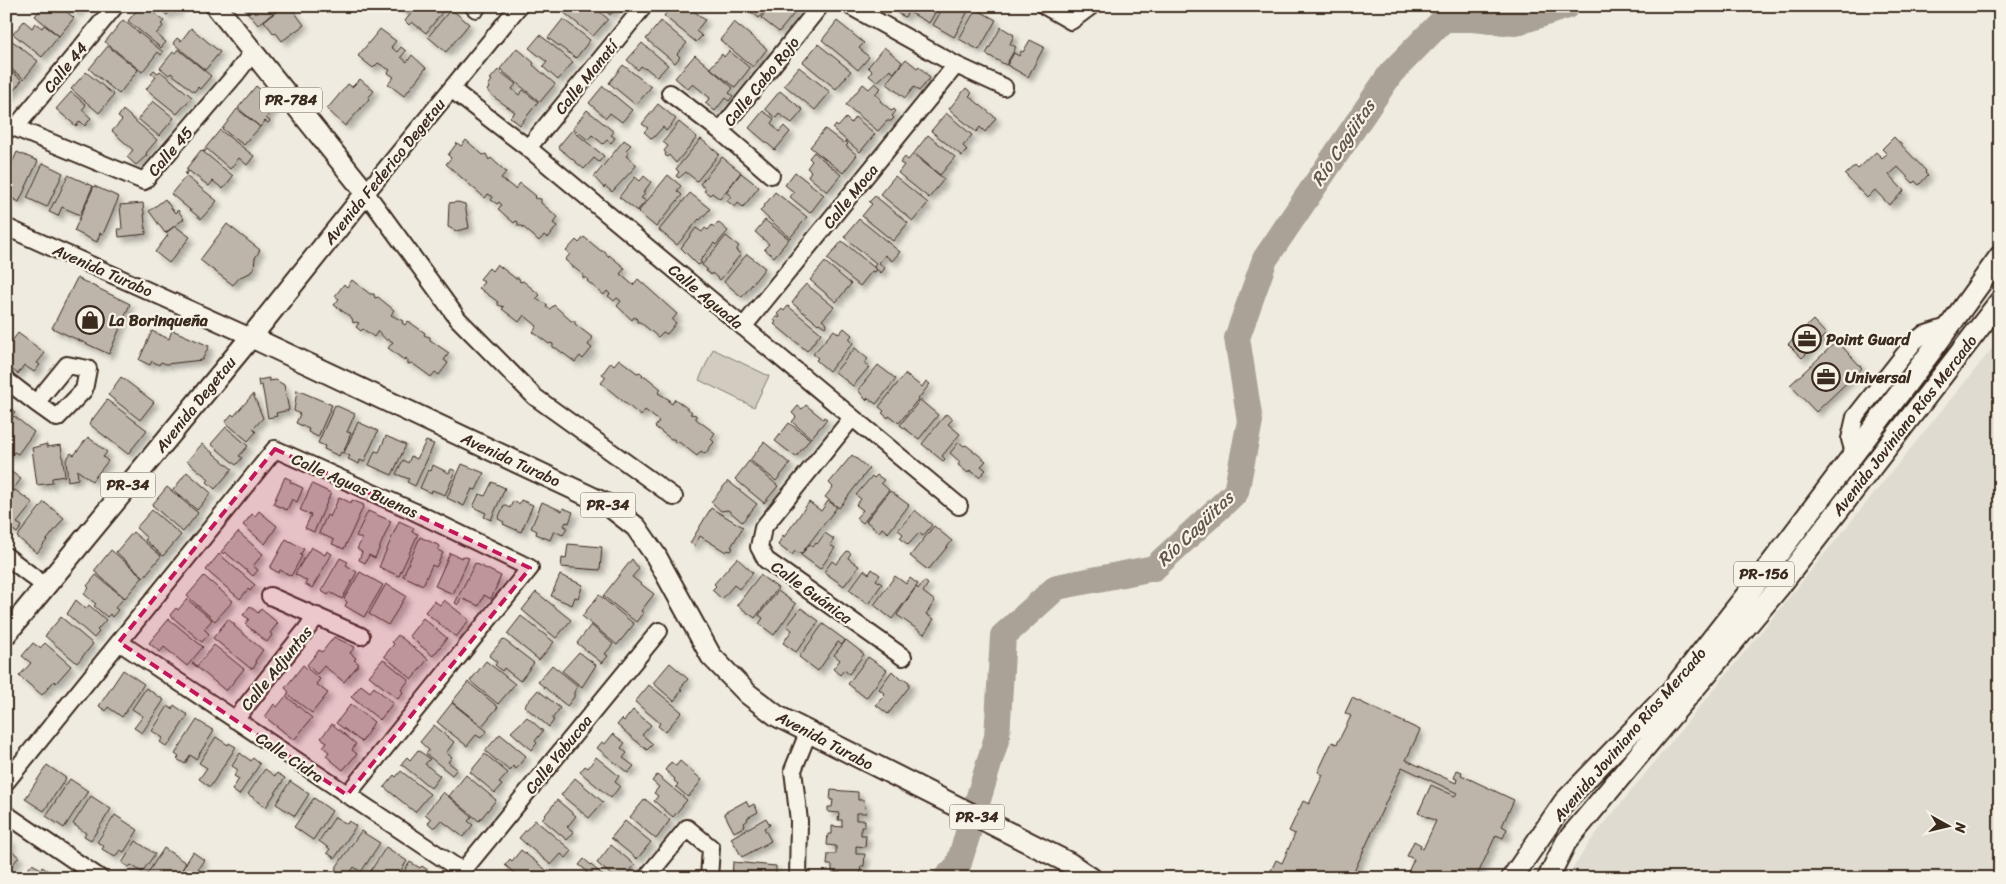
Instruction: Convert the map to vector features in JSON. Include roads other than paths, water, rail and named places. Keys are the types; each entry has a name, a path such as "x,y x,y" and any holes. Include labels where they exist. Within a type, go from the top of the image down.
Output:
{"main road":[{"name":"PR-784","path":"216,6 366,194"},
{"name":"Avenida Federico Degetau","path":"251,337 366,194"},
{"name":"Avenida Joviniano Ríos Mercado","path":"1512,878 1564,802 1672,690 1770,566 1950,326 2000,256"},
{"name":"Avenida Joviniano Ríos Mercado","path":"1548,878 1566,842 1780,586 2000,301"},
{"name":"Avenida Degetau","path":"6,634 251,337"},
{"name":"Avenida Turabo","path":"251,337 608,505 636,526 656,556 711,656 748,694 777,716 1070,863 1091,878"}],"street":[{"name":"Calle 44","path":"11,126 115,6"},
{"name":"Avenida Federico Degetau","path":"366,194 519,6"},
{"name":"Calle Manatí","path":"528,148 644,6"},
{"name":"Calle Cabo Rojo","path":"720,131 820,6"},
{"path":"850,6 956,65 1004,87"},
{"path":"1044,6 1071,21 1091,6"},
{"name":"Calle 45","path":"11,126 144,181 253,52"},
{"name":"Calle Moca","path":"743,327 956,65"},
{"name":"Calle Aguada","path":"451,89 528,148 959,506"},
{"name":"Calle Cabo Rojo","path":"670,93 720,131 771,175"},
{"path":"366,194 458,319 535,397 674,497"},
{"name":"Avenida Turabo","path":"6,227 251,337"},
{"path":"6,380 36,403"},
{"name":"Calle Guánica","path":"852,418 763,528 759,547 766,560 903,657"},
{"name":"Calle Aguas Buenas","path":"6,782 275,450 413,511 530,568 347,795"},
{"path":"6,556 45,586"},
{"name":"Calle Adjuntas","path":"270,596 361,636"},
{"name":"Calle Adjuntas","path":"235,720 317,616"},
{"name":"Calle Yabucoa","path":"460,874 659,631"},
{"name":"Calle Cidra","path":"119,642 347,795 460,874"},
{"path":"798,878 799,821 793,770 808,732"},
{"path":"6,814 100,878"},
{"path":"646,878 687,828 711,848 709,878"}],"waterway":[{"name":"Río Cagüitas","path":"946,878 958,866 997,737 1003,636 1057,587 1154,568 1236,492 1250,421 1237,338 1265,259 1391,73 1451,12 1453,6"},
{"name":"Río Cagüitas","path":"1444,19 1472,19 1516,23 1567,6"}],"place":[{"name":"La Borinqueña","path":"90,320"},
{"name":"Point Guard","path":"1807,339"},
{"name":"Universal","path":"1826,377"}]}
